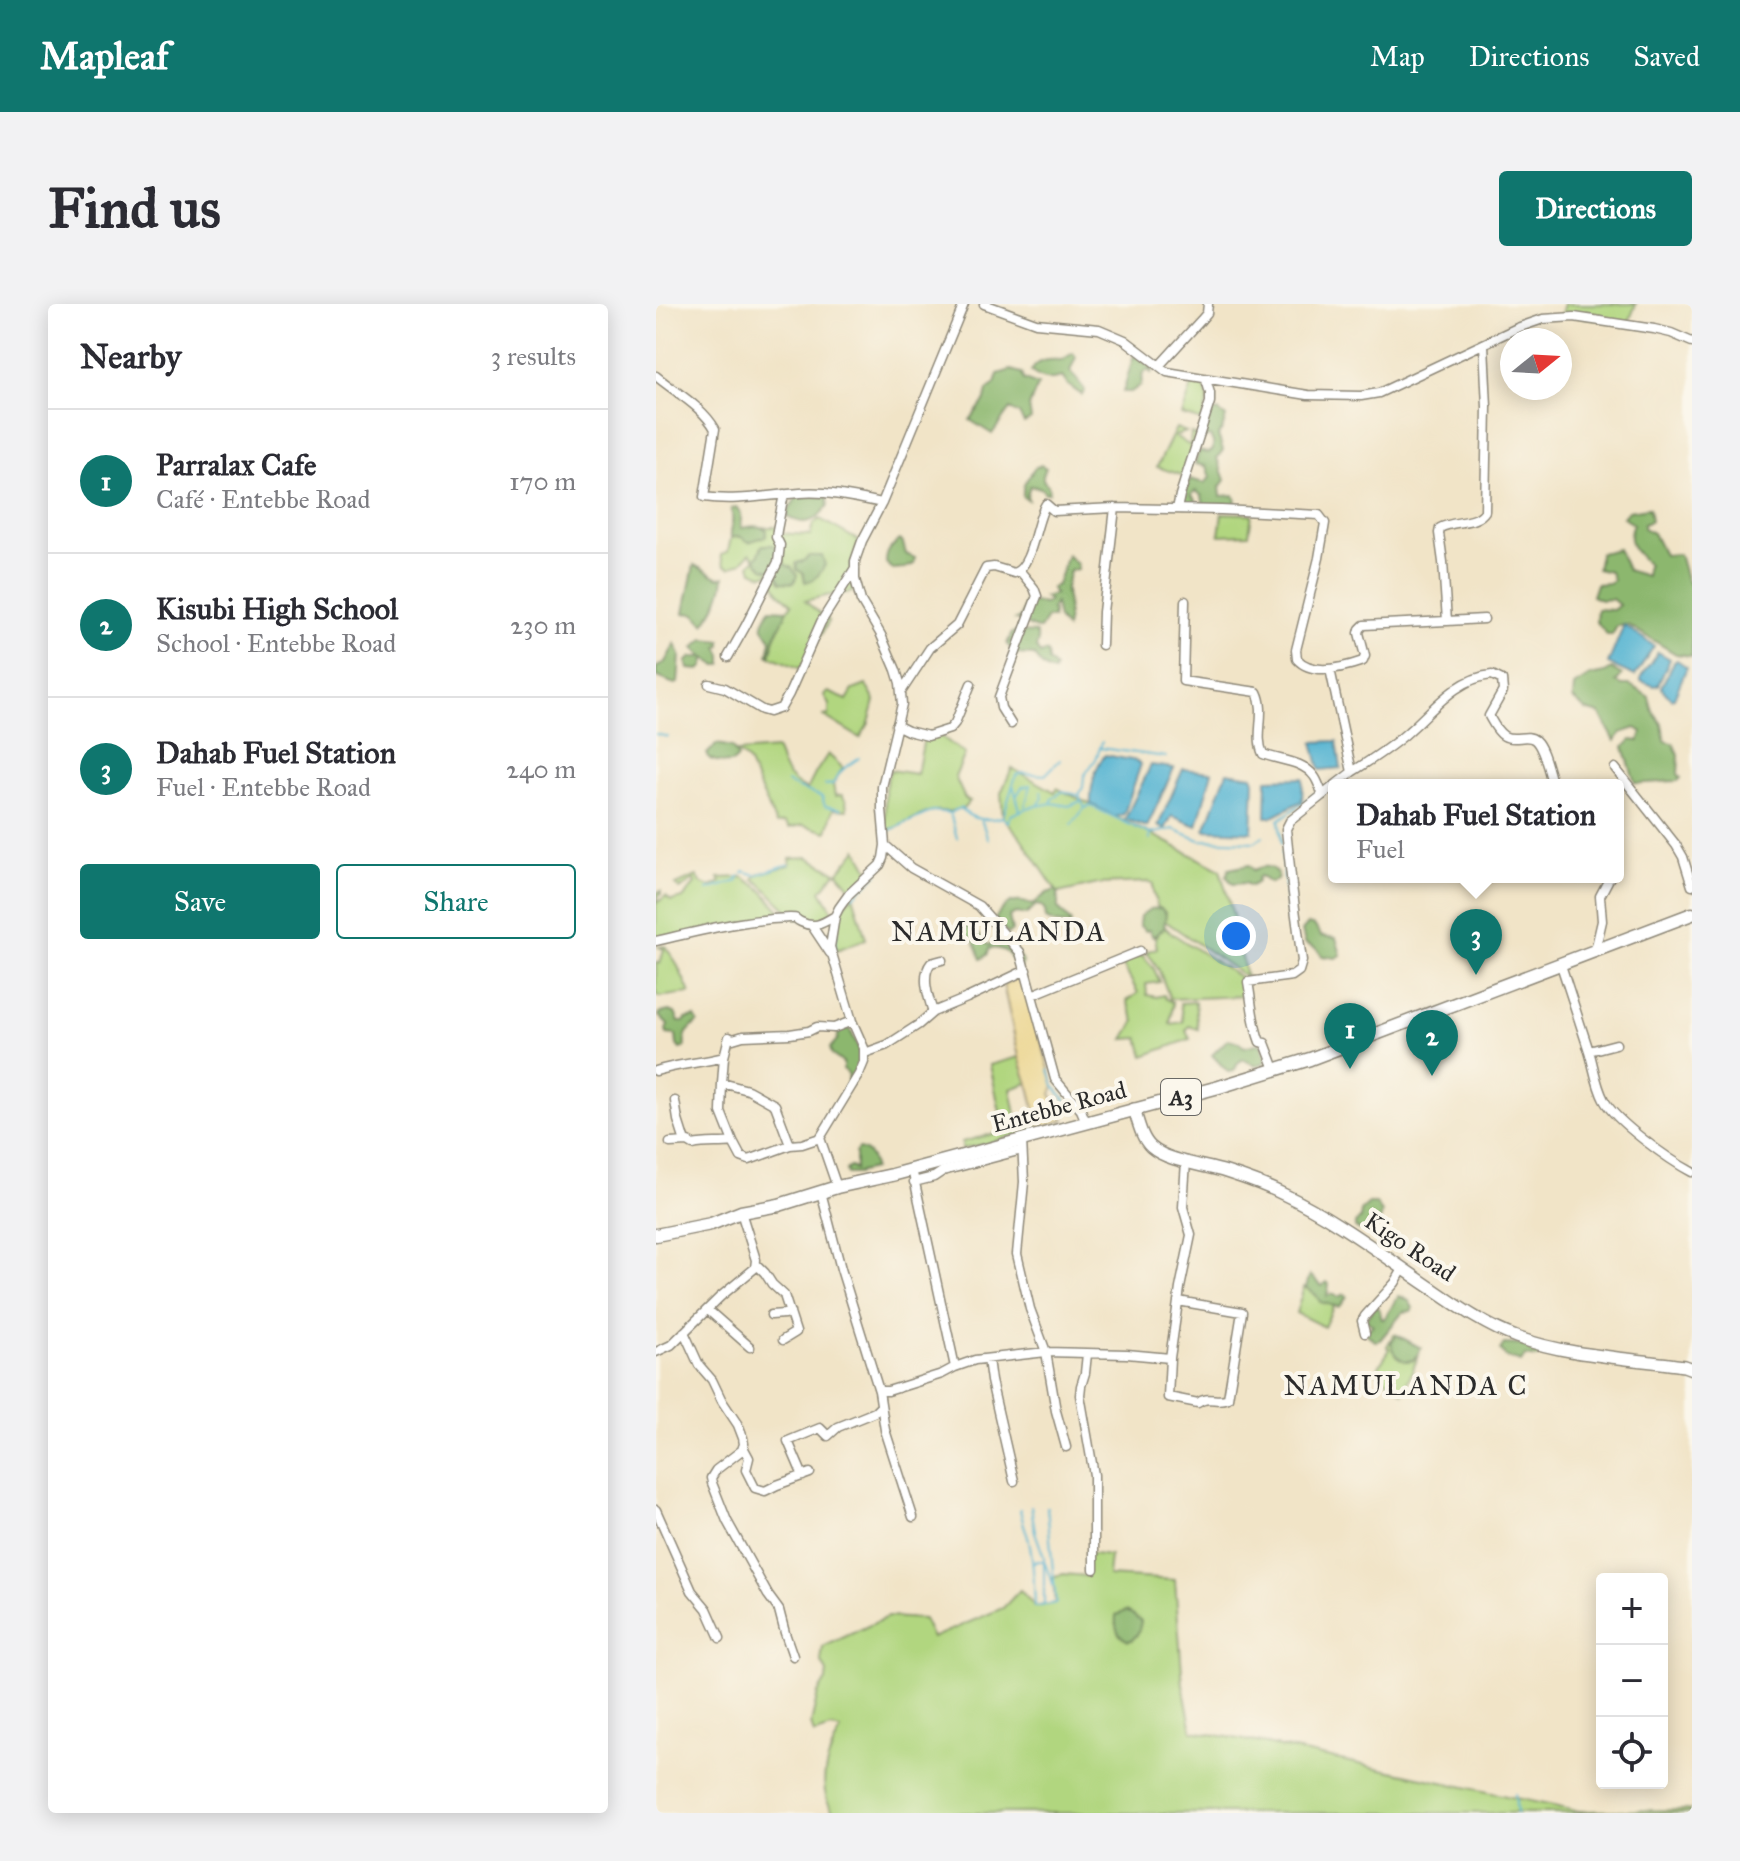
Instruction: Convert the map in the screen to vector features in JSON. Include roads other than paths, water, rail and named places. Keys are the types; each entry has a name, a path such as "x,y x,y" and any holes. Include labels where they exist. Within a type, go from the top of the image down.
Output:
{"main road":[{"name":"Entebbe Road","path":"656,1235 711,1224 741,1212 779,1205 837,1187 913,1176 1022,1145 1086,1122 1219,1087 1353,1044 1692,914"}],"street":[{"path":"852,1021 834,1028 817,1027 790,1034 729,1037 720,1094 721,1112 737,1152 746,1160 820,1138 864,1062 865,1053 830,947 835,916 849,894 880,865 885,845 882,787 900,713 901,692 881,635 861,601 855,579 855,561 964,304"},
{"path":"984,304 1052,326 1099,329 1125,340 1167,372 1308,395 1379,393 1543,319 1566,317 1654,329 1692,342"},
{"path":"1014,316 1019,304"},
{"path":"1159,366 1207,313 1208,304"},
{"path":"1447,621 1440,528 1477,519 1485,511 1487,407 1484,344"},
{"path":"656,376 692,404 712,422 715,429 704,497 727,499 803,492 837,493 882,503"},
{"path":"1177,509 1210,402 1206,380"},
{"path":"728,657 778,562 780,545 776,537 784,494"},
{"path":"901,692 933,645 957,625 986,568 1014,573 1020,571 1046,504 1054,511 1177,509 1313,514 1323,518 1319,558 1296,655 1306,667 1330,669 1364,660 1359,633 1364,625 1484,619"},
{"path":"1102,645 1115,508"},
{"path":"709,684 725,688 762,710 769,712 781,708 821,622 856,567"},
{"path":"1011,724 1001,708 999,697 1037,596 1020,571"},
{"path":"1185,601 1183,681 1257,692 1261,714 1259,744 1263,754 1291,761 1307,770 1315,777 1323,795"},
{"path":"1330,669 1352,772"},
{"path":"1344,779 1390,747 1458,688 1492,675 1502,680 1503,691 1489,716 1498,731 1506,737 1535,741 1551,779"},
{"path":"896,725 928,736 950,729 971,684"},
{"path":"1615,768 1624,779"},
{"path":"1624,779 1676,845 1692,886"},
{"path":"1275,1069 1265,1043 1260,1042 1257,1034 1248,982 1292,976 1299,971 1302,961 1286,829 1290,821 1328,791"},
{"path":"885,845 911,868 985,911 1020,952 1055,1079 1081,1110 1086,1122"},
{"path":"1595,952 1601,930 1600,896 1607,883"},
{"path":"812,926 835,916"},
{"path":"656,941 754,920 795,918 812,926 832,957"},
{"path":"1032,995 1140,951"},
{"path":"933,1012 926,970 931,963 942,960"},
{"path":"1561,965 1601,1092 1615,1114 1692,1172"},
{"path":"865,1053 890,1044 933,1012 1026,970"},
{"path":"1589,1051 1616,1044"},
{"path":"656,1071 724,1057"},
{"path":"722,1083 748,1090 775,1105 790,1145"},
{"path":"675,1101 685,1142"},
{"name":"Kigo Road","path":"1134,1109 1142,1135 1151,1146 1173,1158 1226,1171 1283,1194 1346,1230 1470,1314 1518,1338 1571,1351 1692,1369"},
{"path":"820,1138 837,1187"},
{"path":"670,1143 733,1142"},
{"path":"1022,1145 1024,1182 1017,1254 1030,1309 1046,1352 1066,1447"},
{"path":"1178,1301 1242,1312 1228,1398 1222,1401 1205,1399 1198,1403 1168,1397 1178,1301 1191,1235 1183,1207 1186,1161"},
{"path":"913,1176 955,1367"},
{"path":"821,1192 879,1391 885,1430 913,1517"},
{"path":"741,1212 756,1264 784,1295 790,1312 796,1332 783,1340"},
{"path":"656,1352 671,1345 756,1264"},
{"path":"1365,1333 1362,1321 1403,1269"},
{"path":"708,1310 750,1347"},
{"path":"771,1315 790,1312"},
{"path":"684,1332 699,1365 710,1376 738,1425 749,1458 746,1470 755,1488 765,1491 807,1475 788,1441 820,1428 828,1436 838,1427 875,1412 881,1406"},
{"path":"879,1391 921,1381 964,1363 1046,1352 1170,1358"},
{"path":"1087,1354 1080,1395 1094,1475 1094,1569"},
{"path":"988,1359 1014,1481"},
{"path":"743,1447 712,1475 712,1483 727,1521 779,1610 793,1656"},
{"path":"656,1510 692,1591 707,1609 720,1638"}],"water":[{"path":"1624,625 1654,646 1635,676 1608,664"},
{"path":"1658,652 1670,659 1658,685 1654,686 1641,681 1641,677"},
{"path":"1677,660 1687,667 1671,699 1661,687"},
{"path":"1337,741 1341,768 1320,770 1313,742"},
{"path":"1105,755 1141,764 1124,814 1115,817 1091,804 1094,778"},
{"path":"1151,765 1174,768 1147,827 1125,819"},
{"path":"1183,769 1212,772 1197,826 1172,816 1165,829 1158,826"},
{"path":"1227,772 1252,776 1252,832 1205,830"},
{"path":"1303,778 1302,801 1266,817 1267,779"}],"waterway":[{"path":"656,734 668,737"},
{"path":"888,831 933,811 950,813 960,808 975,818 1003,817 1008,822 1011,815 1027,808 1052,803 1069,806 1081,801 1079,795 1084,776 1096,759 1102,742"},
{"path":"1100,748 1166,757"},
{"path":"825,785 833,784 838,775 859,758"},
{"path":"1003,817 1016,775 1045,775 1060,760"},
{"path":"787,782 822,797 825,806 841,809"},
{"path":"1013,785 1020,810"},
{"path":"1017,795 1022,787 1030,785"},
{"path":"1025,806 1031,785"},
{"path":"1039,804 1043,798 1041,791"},
{"path":"1052,803 1052,799 1063,791 1077,795"},
{"path":"1282,844 1279,820 1316,793"},
{"path":"1081,801 1085,808 1091,806 1150,834 1150,839"},
{"path":"1072,824 1084,809"},
{"path":"950,813 957,838"},
{"path":"981,819 988,839"},
{"path":"1150,834 1173,829 1200,840 1255,842 1263,836"},
{"path":"1282,851 1288,919"},
{"path":"743,873 756,875 789,864"},
{"path":"853,896 878,874"},
{"path":"708,890 738,881 740,876"},
{"path":"1289,926 1292,944"},
{"path":"835,948 837,929"},
{"path":"1049,1070 1054,1086 1076,1113"},
{"path":"1031,1506 1035,1532 1044,1557 1044,1603"},
{"path":"1020,1509 1032,1557 1035,1607 1056,1603 1047,1507"},
{"path":"1033,1563 1044,1561 1053,1585"},
{"path":"1515,1794 1517,1813"}],"place":[{"name":"Dahab Fuel Station","path":"1476,975"},
{"name":"Parralax Cafe","path":"1350,1069"},
{"name":"Kisubi High School","path":"1432,1076"}],"district":[{"name":"NAMULANDA","path":"999,931"},
{"name":"NAMULANDA C","path":"1406,1385"}]}
